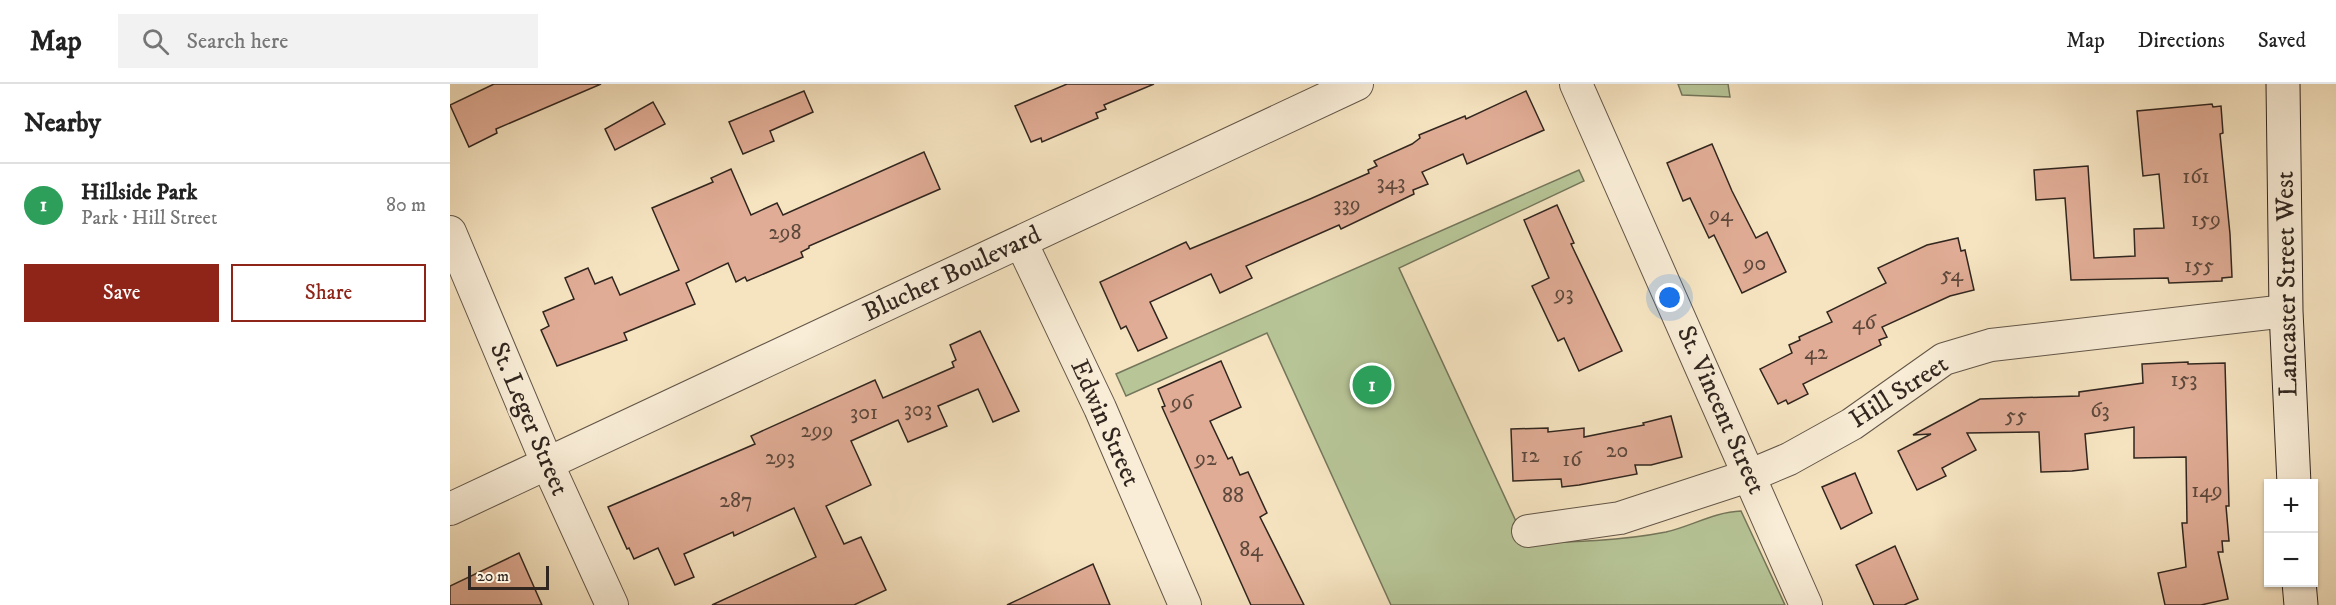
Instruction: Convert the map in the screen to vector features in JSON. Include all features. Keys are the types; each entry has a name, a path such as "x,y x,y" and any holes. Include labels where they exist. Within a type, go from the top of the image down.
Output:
{"main road":[{"name":"Lancaster Street West","path":"2283,84 2286,310 2294,479"},
{"path":"2299,587 2301,605"}],"street":[{"name":"Blucher Boulevard","path":"450,509 1357,84"},
{"name":"St. Vincent Street","path":"1576,84 1751,475 1806,605"},
{"name":"St. Leger Street","path":"450,232 548,465 612,605"},
{"name":"Edwin Street","path":"1021,242 1100,408 1185,605"},
{"name":"Hill Street","path":"1528,531 1620,518 1751,475 1784,461 1852,424 1944,358 1966,351 1991,345 2286,310"}],"green space":[{"path":"1678,84 1728,84 1730,97 1682,95"},
{"path":"1579,170 1584,181 1399,268 1526,543 1649,535 1666,532 1722,514 1741,511 1785,605 1391,605 1267,333 1126,396 1116,374"}],"building":[{"path":"494,84 601,84 496,129 497,133 469,147 450,105"},
{"path":"1067,84 1154,84 1104,105 1106,109 1096,113 1098,118 1042,142 1041,138 1031,142 1015,106"},
{"path":"804,91 813,112 770,131 774,141 743,154 729,122"},
{"path":"1526,91 1544,130 1467,164 1463,154 1422,172 1428,184 1413,190 1414,194 1341,229 1339,225 1246,266 1252,278 1220,293 1211,274 1150,302 1167,338 1138,351 1126,326 1121,329 1100,282 1186,242 1190,249 1369,173 1368,170 1377,166 1374,161 1412,144 1420,138 1419,135 1465,116 1466,119"},
{"path":"653,102 665,124 615,150 605,129"},
{"path":"2212,104 2213,107 2221,106 2223,133 2220,134 2232,277 2222,278 2222,281 2169,283 2168,278 2071,280 2065,198 2036,200 2034,170 2088,166 2094,258 2135,256 2134,229 2164,228 2159,174 2143,176 2137,111"},
{"path":"1712,144 1732,191 1756,238 1767,232 1786,272 1742,293 1714,235 1709,238 1690,198 1683,201 1667,163"},
{"path":"924,152 940,189 809,246 801,252 803,257 747,281 745,277 736,282 728,263 686,283 695,304 624,333 627,340 557,366 541,330 549,326 543,312 574,299 565,278 588,268 595,284 612,277 620,295 679,270 652,208 713,182 711,178 731,169 751,215 777,203 783,215"},
{"path":"1557,205 1574,243 1571,244 1622,351 1579,371 1564,338 1558,341 1532,286 1549,278 1524,220"},
{"path":"1958,238 1961,251 1965,250 1974,290 1950,296 1882,327 1887,337 1879,340 1881,345 1803,384 1808,394 1788,404 1786,400 1778,404 1760,369 1792,353 1789,345 1800,340 1799,337 1832,322 1827,312 1886,283 1878,268 1927,245"},
{"path":"980,331 1019,411 993,422 978,389 938,406 947,426 908,442 898,420 851,441 871,485 826,506 844,544 861,537 886,590 854,605 712,605 816,557 794,508 734,536 733,532 684,554 694,577 675,585 658,548 634,559 629,548 627,549 608,507 755,444 751,436 875,380 883,398 954,367 952,362 956,360 950,345"},
{"path":"1221,361 1241,407 1210,421 1228,459 1232,457 1240,475 1248,472 1267,513 1260,517 1304,605 1251,605 1162,407 1165,406 1158,389"},
{"path":"2188,362 2188,364 2225,363 2229,506 2226,506 2229,541 2222,541 2223,552 2218,552 2228,599 2201,605 2165,605 2158,573 2186,567 2182,523 2187,523 2186,457 2134,458 2134,427 2085,434 2088,469 2072,471 2041,472 2039,432 1967,433 1976,450 1942,468 1946,476 1917,490 1898,451 1931,434 1913,435 1980,399 2079,396 2079,392 2143,383 2142,364"},
{"path":"1671,416 1682,457 1651,465 1635,465 1637,474 1579,485 1562,487 1561,479 1513,481 1511,429 1548,428 1548,432 1584,428 1584,437 1644,425 1643,423"},
{"path":"1855,473 1872,513 1841,529 1822,487"},
{"path":"1895,546 1918,599 1904,605 1874,605 1856,565"},
{"path":"519,553 542,605 450,605 450,586"},
{"path":"1093,564 1110,605 1007,605"}],"place":[{"name":"Hillside Park","path":"1372,385"}]}
